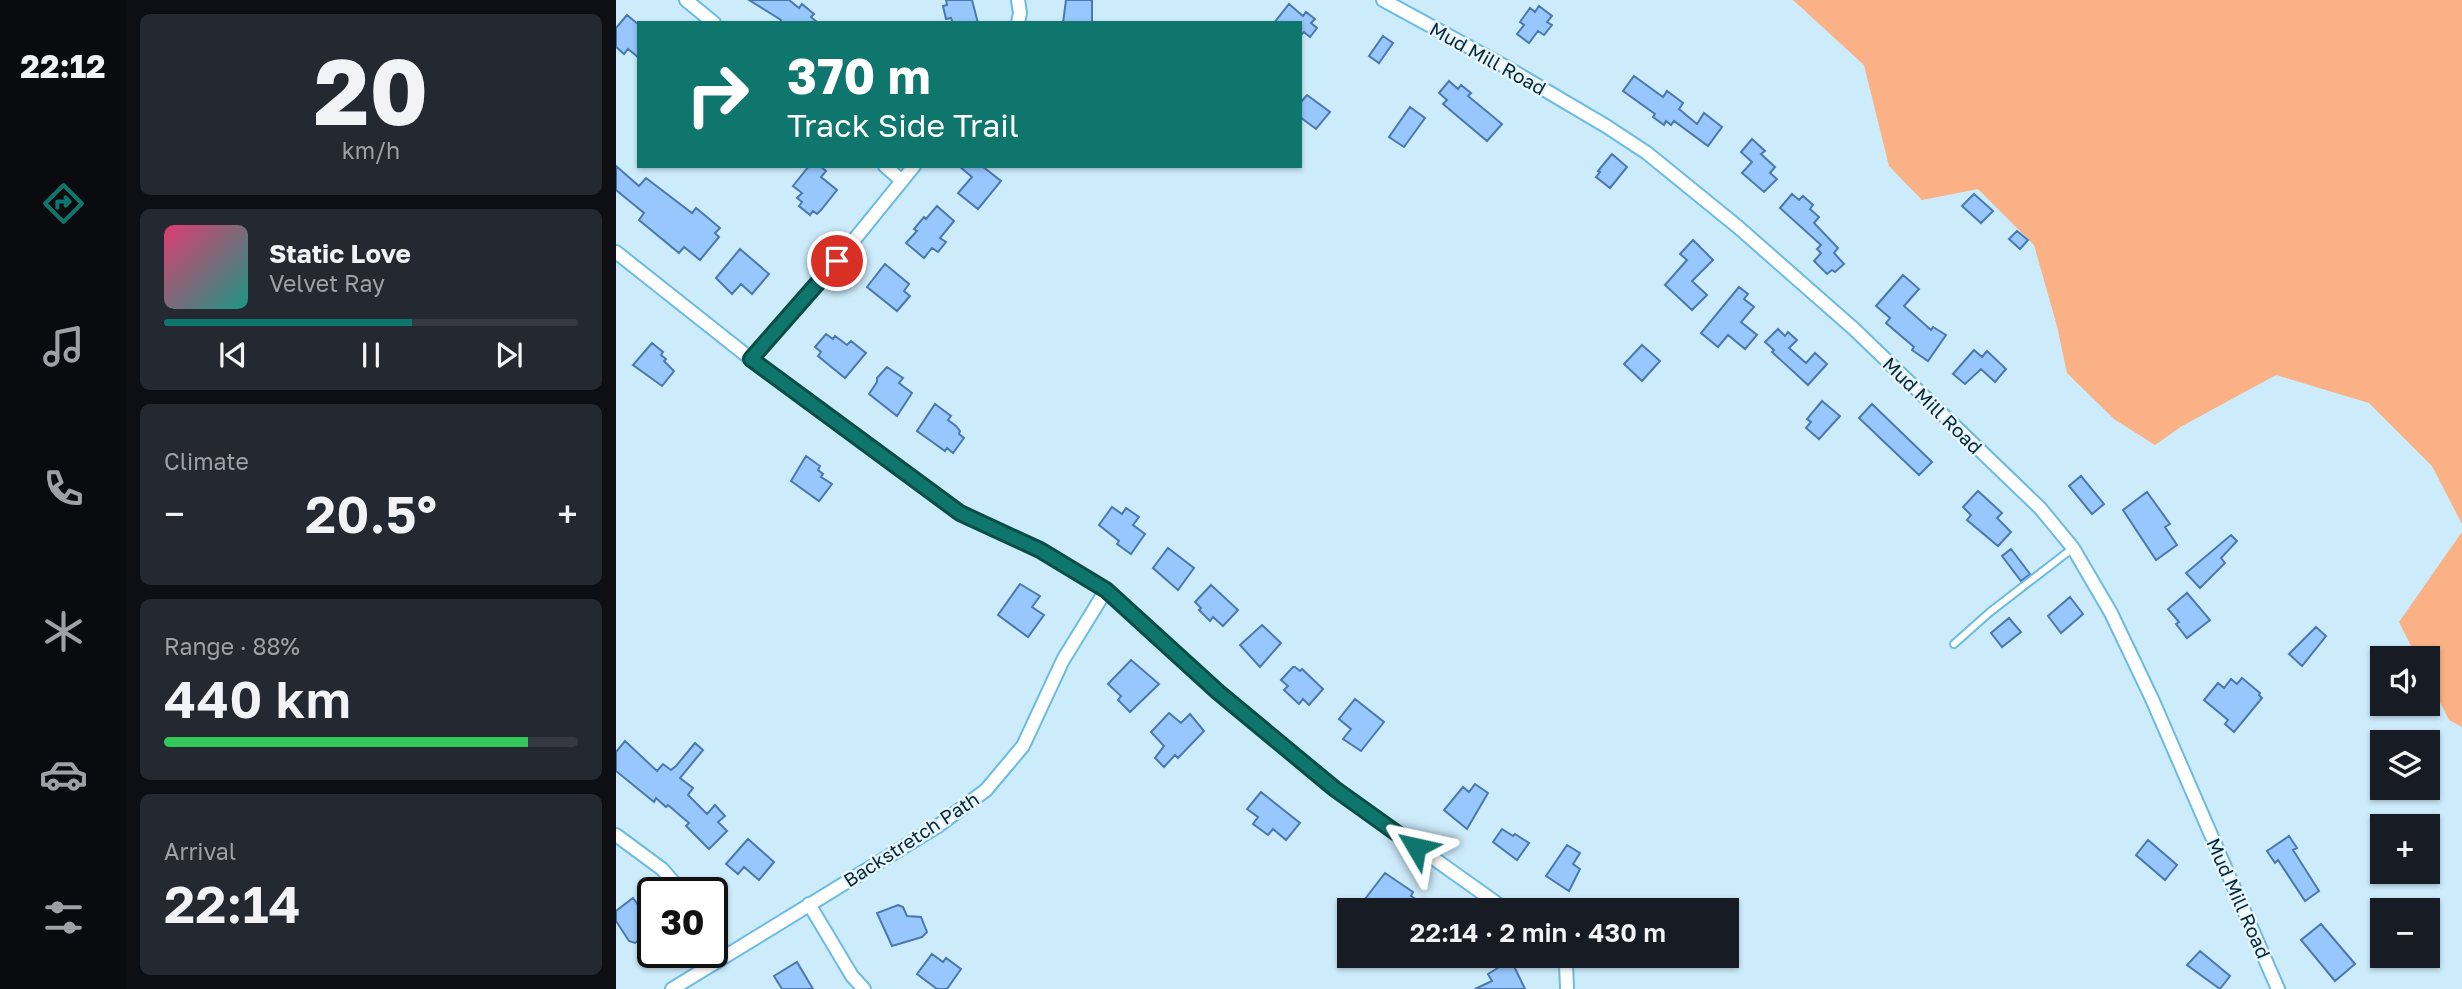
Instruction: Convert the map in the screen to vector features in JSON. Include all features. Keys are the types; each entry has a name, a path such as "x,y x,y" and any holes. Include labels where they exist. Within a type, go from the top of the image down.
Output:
{"street":[{"path":"686,0 712,21"},
{"path":"1018,0 1018,21"},
{"name":"Mud Mill Road","path":"1383,0 1506,66 1647,153 1738,227 1854,329 2030,499 2073,548 2112,613 2278,989"},
{"path":"887,168 902,181"},
{"path":"751,359 837,261 912,168"},
{"path":"616,252 751,359 960,513 1040,550 1106,590 1218,692 1335,789 1489,898"},
{"name":"Backstretch Path","path":"728,953 938,826 986,790 1023,746 1063,660 1089,622 1106,590"},
{"path":"616,835 669,877"},
{"path":"809,904 852,976 864,989"},
{"name":"Backstretch Path","path":"672,989 704,968"},
{"path":"1566,968 1567,989"}],"lane":[{"path":"1954,644 1990,612 2073,548"}],"shaded area":[{"path":"1793,0 2462,0 2462,524 2432,466 2369,403 2276,375 2182,426 2155,445 2114,419 2067,373 2034,245 1978,189 1922,200 1889,166 1864,65"},
{"path":"2462,532 2462,727 2449,720 2440,702 2440,646 2411,646 2399,622"}],"building":[{"path":"749,0 789,0 799,8 802,4 814,14 811,17 816,21 781,20"},
{"path":"946,0 972,0 977,21 946,19 943,6 947,5"},
{"path":"1066,0 1092,0 1092,21 1063,21"},
{"path":"1289,4 1303,16 1306,12 1315,19 1311,23 1317,28 1310,37 1304,32 1302,34 1302,21 1276,21"},
{"path":"1539,6 1552,16 1547,22 1552,25 1544,35 1538,31 1529,43 1517,34 1524,25 1520,22 1530,8 1535,12"},
{"path":"627,15 637,23 637,56 628,49 624,54 616,47 616,28"},
{"path":"1383,36 1393,43 1379,63 1369,56"},
{"path":"1634,76 1663,97 1667,91 1683,103 1679,109 1697,124 1704,113 1722,127 1708,146 1674,121 1671,125 1666,121 1664,125 1653,117 1655,114 1623,91"},
{"path":"1449,81 1458,89 1461,85 1471,93 1468,96 1502,124 1487,141 1443,104 1447,100 1439,93"},
{"path":"1307,95 1330,112 1316,129 1302,118 1302,101"},
{"path":"1410,107 1425,118 1404,147 1389,137"},
{"path":"1752,139 1765,151 1761,154 1775,167 1770,173 1777,179 1764,192 1742,173 1752,162 1741,152"},
{"path":"1612,154 1627,167 1610,188 1596,177"},
{"path":"616,166 639,186 646,178 692,213 696,208 720,228 715,233 719,237 700,260 684,247 679,253 639,220 644,213 616,190"},
{"path":"807,168 822,168 826,171 821,177 837,190 817,214 813,211 810,215 799,206 802,202 797,198 802,193 793,186"},
{"path":"961,168 985,168 1001,181 978,209 958,193 972,177"},
{"path":"1792,194 1799,200 1803,196 1813,205 1810,209 1819,217 1814,223 1838,248 1834,253 1844,264 1835,272 1832,270 1827,274 1814,261 1821,253 1817,249 1821,245 1780,208"},
{"path":"1974,194 1993,211 1981,223 1962,206"},
{"path":"937,206 954,221 940,238 946,242 938,252 932,248 924,258 906,243 917,231 914,229 924,217 926,219"},
{"path":"2017,231 2028,240 2020,249 2009,239"},
{"path":"1693,240 1713,260 1692,281 1707,295 1692,310 1665,285 1687,260 1680,254"},
{"path":"740,249 769,274 752,294 741,284 732,294 716,278"},
{"path":"885,264 909,284 904,291 910,296 897,311 867,287"},
{"path":"1903,275 1919,289 1904,306 1931,330 1933,327 1946,335 1928,361 1912,350 1914,347 1886,323 1890,318 1876,306"},
{"path":"1739,287 1748,294 1744,299 1754,307 1741,322 1757,335 1745,349 1728,335 1718,347 1701,333"},
{"path":"1778,329 1785,336 1788,332 1797,340 1789,348 1806,363 1815,353 1827,364 1808,385 1772,352 1774,350 1765,342"},
{"path":"826,334 833,339 835,336 847,345 851,341 866,353 845,378 818,356 821,352 815,347"},
{"path":"652,343 663,352 661,355 666,359 664,361 674,371 662,386 633,365"},
{"path":"1642,345 1660,361 1642,381 1624,364"},
{"path":"1974,350 1982,357 1987,351 2006,369 1995,382 1981,369 1965,384 1953,374"},
{"path":"887,367 903,378 899,383 912,393 897,416 869,394 877,378"},
{"path":"1822,401 1840,416 1819,439 1806,428 1811,422 1807,419"},
{"path":"935,404 951,416 948,420 964,438 953,453 947,448 945,451 917,431"},
{"path":"1872,404 1932,462 1919,475 1859,418"},
{"path":"806,456 820,466 818,470 823,474 821,477 832,484 819,501 791,481"},
{"path":"2081,476 2104,504 2092,514 2069,486"},
{"path":"1978,491 2002,513 1997,518 2011,532 1998,546 1967,520 1971,515 1963,507"},
{"path":"2147,492 2170,524 2165,527 2177,545 2156,560 2123,510"},
{"path":"1112,507 1122,514 1126,508 1139,517 1133,525 1145,534 1131,554 1099,525"},
{"path":"2231,535 2237,541 2221,558 2225,563 2200,588 2186,573"},
{"path":"1168,548 1194,568 1178,590 1153,568"},
{"path":"2011,549 2030,574 2021,581 2002,556"},
{"path":"1020,584 1040,596 1032,607 1044,615 1028,637 998,615"},
{"path":"1211,585 1238,610 1223,626 1213,617 1210,621 1195,602"},
{"path":"2187,593 2210,620 2187,638 2168,609"},
{"path":"2070,597 2083,614 2061,633 2048,616"},
{"path":"2009,618 2021,632 2002,647 1991,633"},
{"path":"1262,625 1281,643 1260,667 1240,645"},
{"path":"2316,627 2326,636 2302,666 2289,654"},
{"path":"1131,660 1159,684 1130,712 1118,700 1121,696 1108,684"},
{"path":"1293,667 1300,671 1302,669 1323,689 1309,705 1303,699 1299,704 1284,690 1288,686 1281,680"},
{"path":"2242,678 2260,693 2262,698 2234,732 2225,724 2228,720 2204,700 2218,683 2224,688 2231,679 2237,684"},
{"path":"1355,699 1384,722 1361,751 1343,739 1351,729 1339,719"},
{"path":"1169,713 1181,723 1190,714 1204,731 1178,758 1175,755 1164,767 1155,758 1164,746 1151,732"},
{"path":"625,741 657,771 663,764 671,770 695,743 703,750 680,778 693,788 688,795 707,814 715,805 725,816 718,822 727,831 709,849 686,826 689,823 668,805 666,807 656,798 654,802 616,771 616,752"},
{"path":"1475,784 1488,793 1467,829 1444,810 1463,787 1469,792"},
{"path":"1261,792 1300,823 1286,840 1273,829 1268,835 1253,824 1258,817 1247,809"},
{"path":"1502,829 1529,843 1517,860 1493,842"},
{"path":"2289,836 2297,848 2293,850 2319,891 2305,901 2278,860 2275,863 2267,851"},
{"path":"748,839 774,862 759,880 744,867 738,874 726,864"},
{"path":"2148,840 2177,865 2165,880 2136,855"},
{"path":"1567,845 1580,853 1573,864 1580,869 1569,891 1546,876"},
{"path":"1385,873 1413,892 1411,896 1414,898 1366,898"},
{"path":"633,898 637,903 635,943 629,941 616,921 616,911"},
{"path":"898,905 903,907 907,916 921,917 927,932 922,937 892,946 877,913"},
{"path":"2321,924 2355,964 2335,981 2301,940"},
{"path":"2200,951 2230,976 2220,989 2187,965"},
{"path":"932,954 943,962 946,958 961,969 947,989 937,989 917,974"},
{"path":"797,962 813,989 782,989 774,976"},
{"path":"1498,968 1515,968 1525,989 1475,989 1492,981 1488,974"}],"route":[{"path":"837,261 751,359 960,513 1040,550 1106,590 1218,692 1335,789 1416,847"}]}
